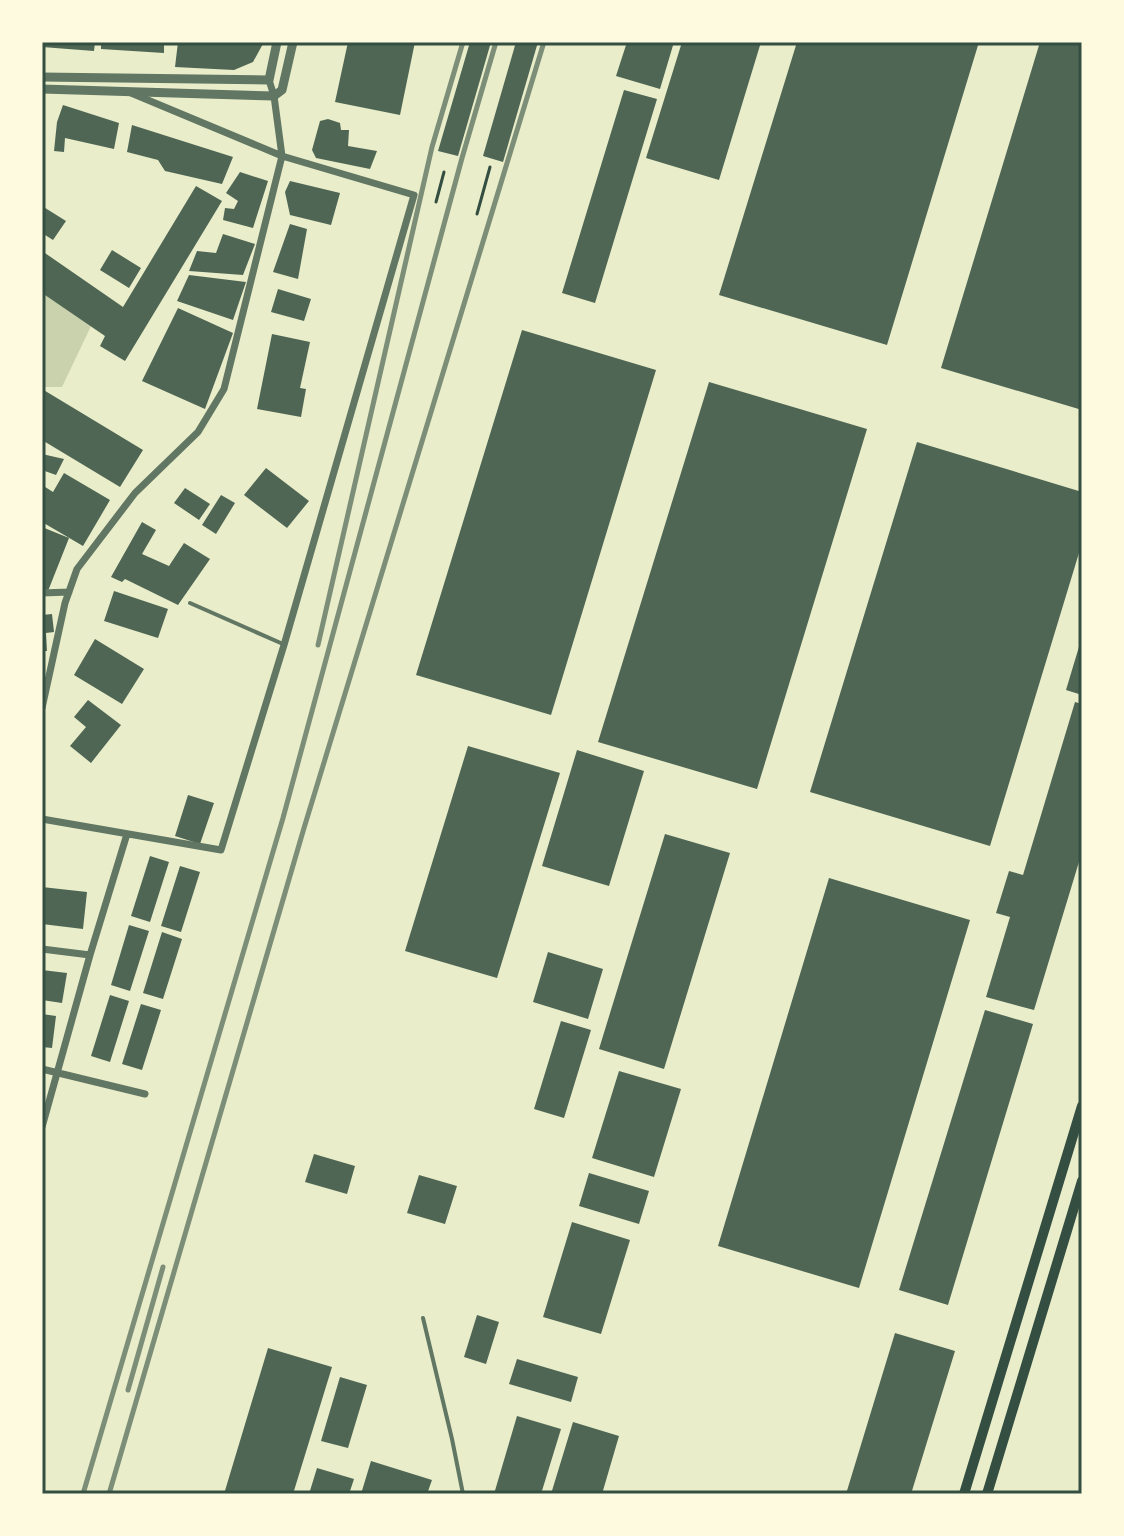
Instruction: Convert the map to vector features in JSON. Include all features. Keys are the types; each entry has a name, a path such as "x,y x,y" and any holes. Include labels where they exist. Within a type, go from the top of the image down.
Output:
{"main road":[{"path":"964,1494 1082,1106"},
{"path":"987,1494 1082,1181"}],"street":[{"path":"42,708 77,569 135,493 198,432 224,389 282,156 269,80 277,42"},
{"path":"42,89 274,96 282,90 293,42"},
{"path":"42,77 269,80"},
{"path":"42,819 221,850 284,645 414,195 282,156 129,92"},
{"path":"42,593 69,592"},
{"path":"42,1127 127,834"},
{"path":"42,949 90,955"},
{"path":"42,1069 145,1094"}],"lane":[{"path":"190,603 284,645"},
{"path":"423,1318 463,1494"}],"path":[{"path":"477,214 490,167"},
{"path":"436,202 444,172"}],"green space":[{"path":"42,293 91,326 62,387 42,387"}],"building":[{"path":"42,42 95,42 94,51 42,47"},
{"path":"101,42 164,42 164,53 101,49"},
{"path":"178,42 264,42 253,62 234,70 175,67"},
{"path":"348,42 415,42 400,115 335,102"},
{"path":"470,42 491,42 458,156 438,151"},
{"path":"516,42 538,42 503,162 483,156"},
{"path":"627,42 674,42 660,89 616,76"},
{"path":"682,42 761,42 719,180 646,158"},
{"path":"797,42 979,42 887,345 719,295"},
{"path":"1040,42 1082,42 1082,410 941,368"},
{"path":"624,90 657,99 595,303 562,293"},
{"path":"63,105 119,123 114,149 65,138 64,152 54,151 57,122"},
{"path":"328,119 340,123 341,130 349,130 348,146 377,151 370,169 316,158 312,150 320,121"},
{"path":"132,125 233,157 222,184 165,171 158,160 127,152"},
{"path":"240,172 268,181 253,228 223,220 225,208 234,209 238,201 226,193"},
{"path":"290,181 340,193 331,225 290,215 285,192"},
{"path":"196,186 222,201 125,361 100,346 105,336 42,293 42,251 123,307"},
{"path":"42,206 66,221 53,240 42,233"},
{"path":"290,224 307,229 298,279 273,272"},
{"path":"223,234 255,244 243,275 189,271 197,251 216,253"},
{"path":"112,250 141,268 129,288 100,270"},
{"path":"189,275 246,282 233,320 177,301"},
{"path":"278,289 311,299 304,321 271,312"},
{"path":"178,308 233,333 205,409 142,381"},
{"path":"522,330 656,370 551,715 416,675"},
{"path":"272,334 310,342 300,388 306,389 301,417 257,409"},
{"path":"709,382 867,429 757,789 598,742"},
{"path":"42,389 143,450 120,487 42,440"},
{"path":"917,442 1082,492 1082,543 990,846 810,792"},
{"path":"42,454 64,459 56,475 42,470"},
{"path":"266,468 309,501 287,528 244,495"},
{"path":"64,473 110,500 83,546 42,522 42,485 53,492"},
{"path":"185,488 210,504 199,520 174,503"},
{"path":"221,495 235,503 216,534 202,525"},
{"path":"142,522 156,530 142,554 169,566 184,543 210,559 178,605 125,579 122,582 111,577"},
{"path":"42,527 69,538 48,591 42,589"},
{"path":"114,591 168,609 158,638 104,621"},
{"path":"52,614 54,632 46,633 47,651 42,651 42,615"},
{"path":"95,639 144,669 122,704 74,675"},
{"path":"1082,640 1082,695 1066,690"},
{"path":"88,700 121,725 91,763 70,746 86,727 74,717"},
{"path":"1075,702 1082,704 1082,852 1034,1010 986,997 1010,917 996,913 1009,871 1023,875"},
{"path":"468,746 560,773 497,978 405,951"},
{"path":"577,750 644,771 609,886 542,866"},
{"path":"188,795 214,803 200,844 175,836"},
{"path":"665,834 730,853 664,1069 599,1049"},
{"path":"150,856 169,862 150,922 131,916"},
{"path":"180,866 200,872 181,932 161,926"},
{"path":"829,878 970,920 859,1288 718,1246"},
{"path":"42,887 87,892 83,929 42,924"},
{"path":"129,925 149,931 130,991 111,985"},
{"path":"162,932 182,939 163,999 143,993"},
{"path":"548,952 603,969 588,1019 533,1002"},
{"path":"42,970 67,973 62,1003 42,1000"},
{"path":"110,995 129,1001 110,1062 91,1056"},
{"path":"141,1004 161,1010 142,1070 122,1064"},
{"path":"985,1010 1033,1024 948,1305 899,1290"},
{"path":"42,1014 56,1016 52,1048 42,1047"},
{"path":"561,1021 591,1030 564,1118 534,1109"},
{"path":"619,1071 681,1089 654,1177 592,1158"},
{"path":"314,1154 355,1166 347,1194 305,1182"},
{"path":"589,1173 649,1191 639,1224 579,1206"},
{"path":"419,1175 457,1186 445,1224 407,1213"},
{"path":"572,1222 630,1240 601,1334 543,1317"},
{"path":"477,1315 499,1322 486,1364 464,1357"},
{"path":"895,1333 955,1351 911,1494 846,1494"},
{"path":"268,1348 332,1367 293,1494 224,1494"},
{"path":"517,1359 578,1377 571,1402 509,1384"},
{"path":"340,1377 367,1385 348,1448 321,1441"},
{"path":"517,1416 561,1429 541,1494 494,1494"},
{"path":"573,1422 619,1436 602,1494 551,1494"},
{"path":"371,1461 432,1480 427,1494 361,1494"},
{"path":"317,1468 354,1479 349,1494 309,1494"}],"railway":[{"path":"318,645 432,147 463,42"},
{"path":"83,1494 283,818 496,42"},
{"path":"109,1494 304,828 544,42"},
{"path":"128,1390 163,1267"}]}
